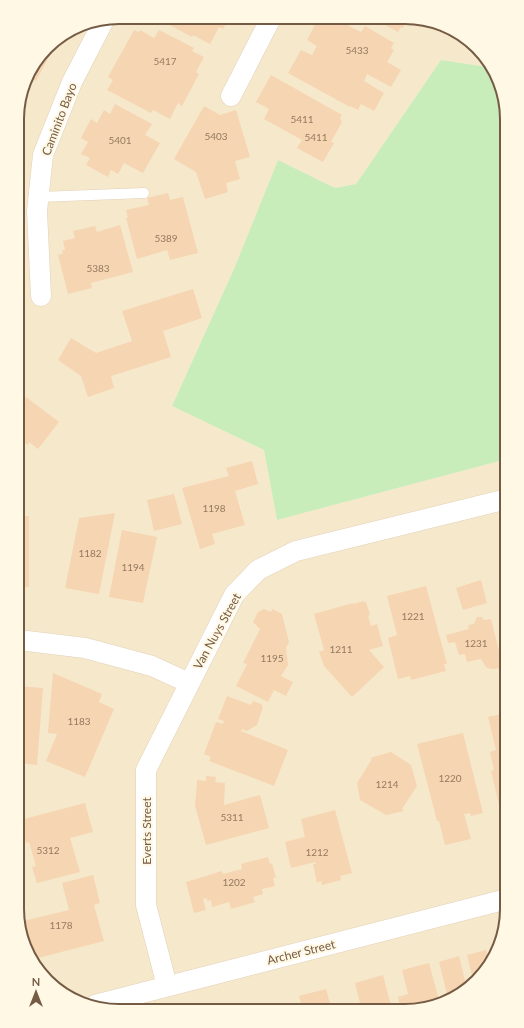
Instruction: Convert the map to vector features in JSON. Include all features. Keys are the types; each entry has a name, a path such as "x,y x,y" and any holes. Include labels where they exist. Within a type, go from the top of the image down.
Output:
{"street":[{"path":"231,96 269,24"},
{"name":"Caminito Bayo","path":"41,296 37,211 43,155 72,82 101,26"},
{"name":"Van Nuys Street","path":"24,641 85,648 152,666 189,684 234,595 258,570 296,551 500,501"},
{"name":"Everts Street","path":"168,986 146,904 146,770 189,684"},
{"name":"Archer Street","path":"104,1003 500,901"}],"lane":[{"path":"39,197 144,193"}],"shaded area":[{"path":"119,24 405,24 423,26 447,34 468,48 484,66 441,60 356,184 335,188 278,160 234,269 172,406 264,450 277,520 500,461 500,915 497,933 487,956 472,976 463,984 447,994 429,1001 405,1004 119,1004 95,1001 83,997 61,984 56,980 56,972 48,972 40,962 27,933 24,909 24,113 31,83 40,66 56,48 77,34 101,26"}],"green space":[{"path":"441,60 484,66 497,95 500,119 500,461 277,520 264,450 172,406 234,269 278,160 335,188 356,184"}],"building":[{"path":"168,24 226,24 223,29 219,27 210,44 193,35 192,37"},
{"path":"315,24 350,24 349,26 361,32 365,26 394,43 391,48 394,50 387,62 401,70 391,87 367,74 364,81 384,93 374,111 361,104 358,110 288,73 301,50 312,55 317,46 307,40"},
{"path":"383,24 405,24 398,32"},
{"path":"134,30 139,32 140,30 154,38 159,30 194,48 192,51 204,57 196,72 199,74 182,106 178,103 170,119 153,110 151,113 107,90 113,80 108,77"},
{"path":"50,55 36,81 33,80 34,77 40,66"},
{"path":"271,75 342,115 340,118 342,122 331,142 334,143 323,162 297,148 302,140 264,119 269,109 256,102"},
{"path":"115,104 152,124 145,135 160,143 143,173 124,163 118,174 111,170 108,177 86,165 90,158 81,154 88,142 81,138 91,119 97,123 104,110 110,114"},
{"path":"204,106 220,115 236,110 250,157 235,161 240,179 226,183 228,192 205,199 196,172 174,159"},
{"path":"168,193 170,200 183,197 198,253 170,260 167,250 137,259 126,218 128,218 126,210 149,205 147,198"},
{"path":"120,225 133,272 91,283 92,288 68,294 58,255 63,253 62,250 65,250 63,241 75,238 73,231 95,226 97,232"},
{"path":"193,289 202,318 163,331 171,357 111,376 114,388 88,397 81,376 58,360 71,338 96,353 132,341 122,311"},
{"path":"26,397 59,422 38,449 29,442 28,445 24,442 24,400"},
{"path":"252,461 258,484 235,491 245,525 212,534 215,544 200,549 182,488 229,476 226,468"},
{"path":"174,494 182,524 154,531 147,500"},
{"path":"115,513 99,594 65,588 79,518"},
{"path":"24,516 29,516 29,587 24,587"},
{"path":"122,530 157,537 143,603 109,597"},
{"path":"481,580 487,603 463,610 456,588"},
{"path":"426,586 447,664 444,664 446,671 411,680 410,676 398,679 388,638 397,635 387,596"},
{"path":"364,601 366,602 370,615 368,616 371,626 377,624 383,646 369,650 384,667 352,697 324,666 319,652 324,650 314,614"},
{"path":"264,609 271,612 272,609 282,614 289,642 286,648 288,665 281,676 293,682 286,696 274,690 268,702 236,686 247,664 243,663 260,629 253,622 258,612"},
{"path":"477,617 482,617 484,620 491,619 500,655 500,668 490,669 486,667 481,659 467,662 465,654 459,655 455,642 448,643 446,635 469,629 468,625 474,624"},
{"path":"53,673 102,694 99,702 114,709 85,777 46,761 57,734 48,733"},
{"path":"24,687 43,688 37,765 24,764"},
{"path":"227,696 251,705 253,701 261,704 263,707 257,725 247,731 242,729 241,731 288,750 274,786 209,761 211,757 204,754 216,722 223,724 224,721 218,719"},
{"path":"500,714 500,809 491,771 494,770 490,752 496,750 488,717"},
{"path":"463,733 483,813 471,816 470,813 464,814 471,839 445,845 439,821 437,821 417,744"},
{"path":"391,752 411,765 417,786 402,809 404,811 386,815 360,800 357,783 372,759 370,758"},
{"path":"206,776 216,777 215,782 225,783 224,805 260,795 269,828 206,845 195,806 197,780 206,781"},
{"path":"85,803 93,832 70,838 80,872 37,883 32,867 36,866 29,842 26,843 24,835 24,819"},
{"path":"335,810 352,873 340,876 341,880 322,885 321,881 317,883 313,864 316,864 315,862 291,868 285,842 305,837 301,819"},
{"path":"268,857 270,864 272,863 276,878 273,878 275,886 262,889 263,894 253,897 255,902 231,909 229,902 212,907 211,900 207,901 207,898 203,899 206,910 194,913 186,882 222,871 223,874 242,869 241,864"},
{"path":"93,875 100,903 94,905 104,941 38,958 29,939 25,921 69,910 62,883"},
{"path":"486,950 487,956 472,976 467,955"},
{"path":"459,956 465,982 447,994 439,962"},
{"path":"429,963 438,998 417,1003 400,1004 398,997 408,994 402,970"},
{"path":"383,975 390,1004 360,1004 355,983"},
{"path":"326,989 330,1004 301,1004 299,996"}]}
